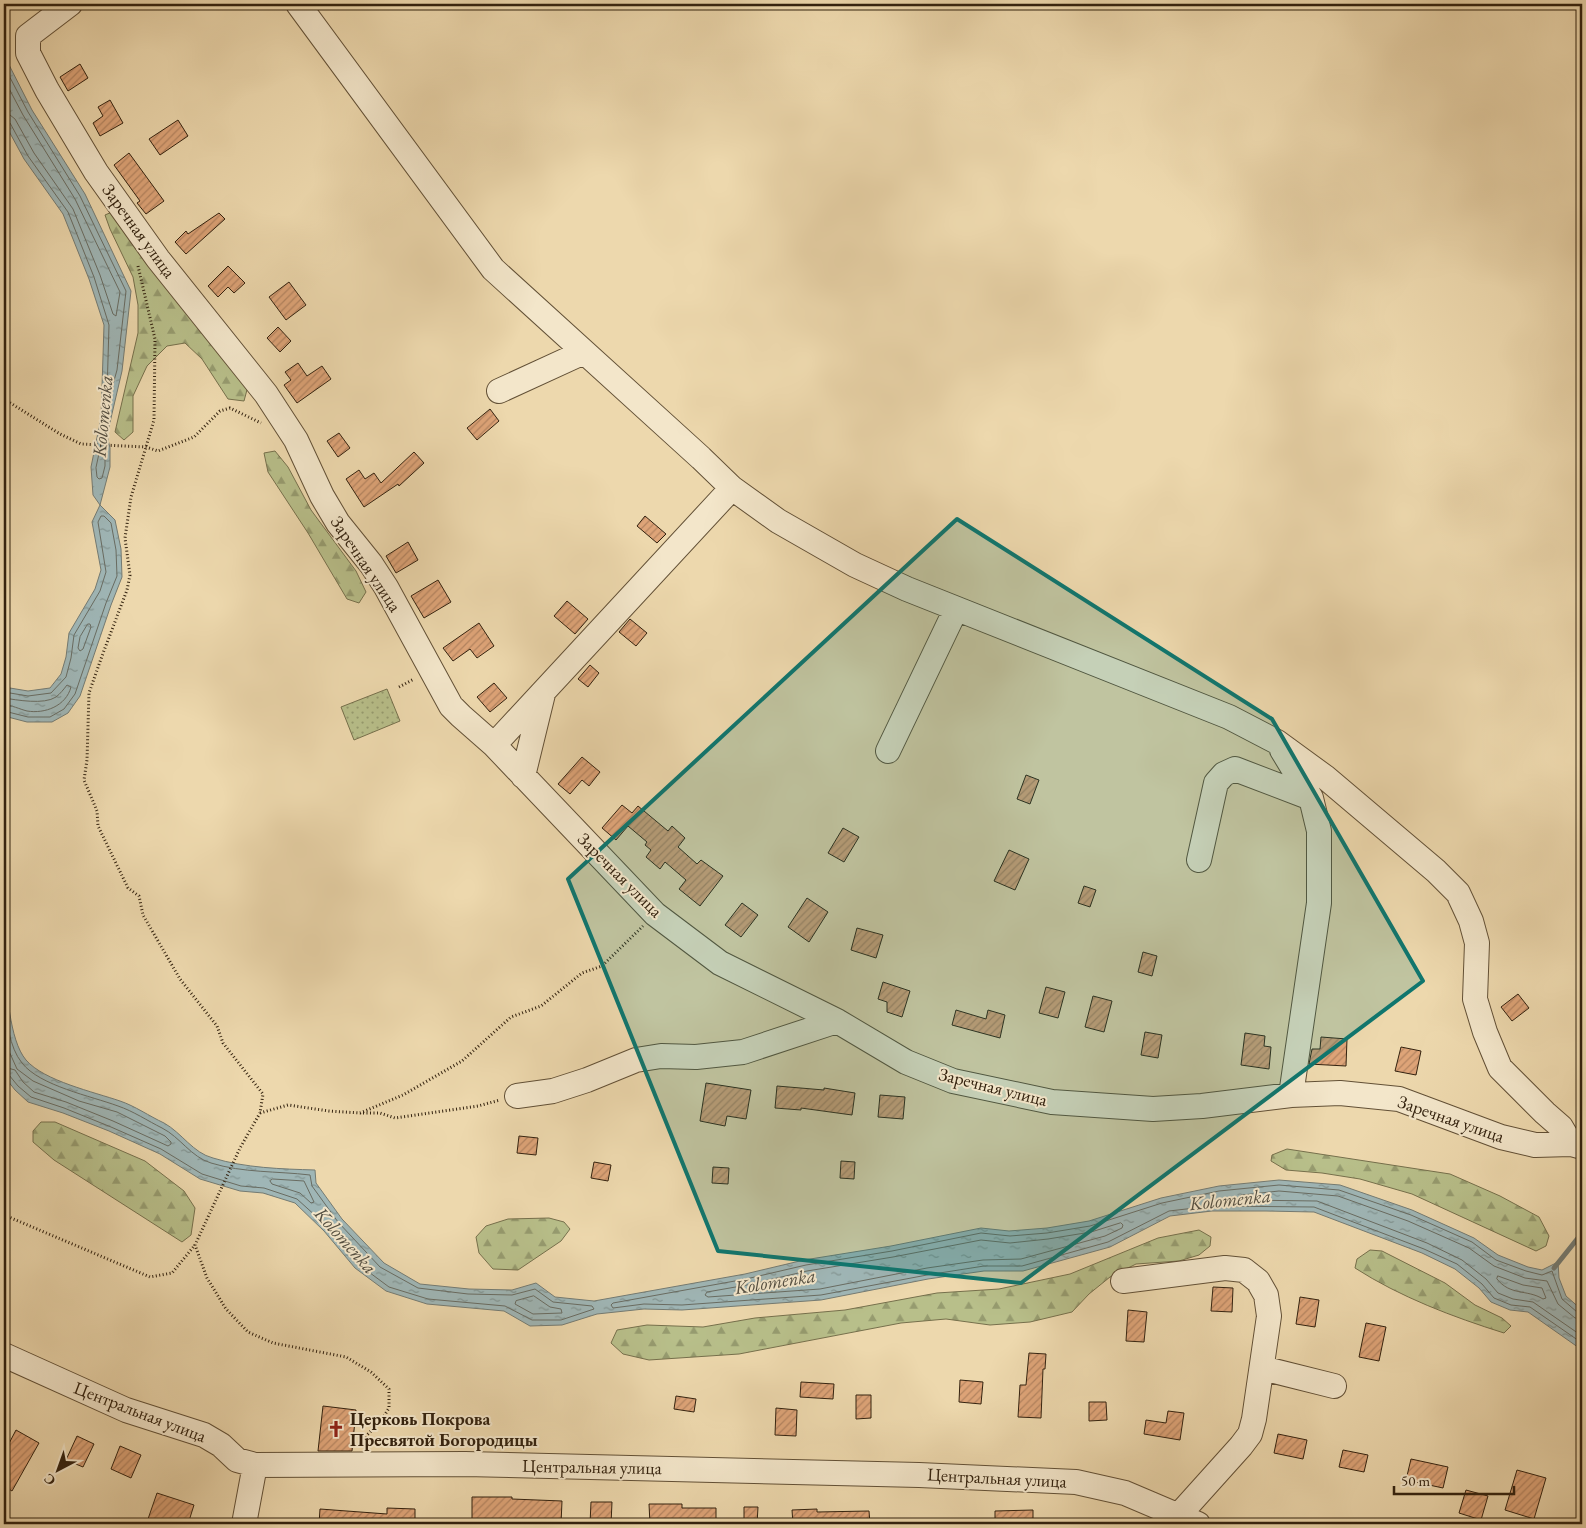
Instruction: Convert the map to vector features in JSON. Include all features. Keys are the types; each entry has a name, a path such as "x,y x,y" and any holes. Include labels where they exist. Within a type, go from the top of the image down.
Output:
{"street":[{"name":"Заречная улица","path":"70,4 28,36 28,53 47,90 96,172 158,259 266,394 296,440 322,496 338,523 386,587 451,706 494,745 655,914 720,963 837,1021 906,1062 953,1081 1052,1102 1153,1108 1202,1106 1291,1096 1340,1093 1399,1099 1501,1137 1535,1145 1577,1146"},
{"path":"298,4 493,269 732,488 778,521 855,565 956,609 1229,717 1278,742 1325,777 1436,871 1458,893 1471,921 1477,943 1475,999 1485,1032 1500,1068 1561,1127 1577,1146"},
{"path":"499,391 584,352"},
{"path":"494,745 732,488"},
{"path":"888,752 956,609"},
{"path":"523,776 543,692"},
{"path":"1278,742 1311,798 1319,831 1318,903 1291,1096"},
{"path":"1199,860 1216,783 1224,774 1235,769 1311,798"},
{"path":"517,1096 553,1091 587,1080 636,1060 661,1056 696,1057 743,1052 837,1021"},
{"path":"1123,1281 1225,1268 1244,1270 1258,1281 1266,1295 1269,1316 1254,1419 1250,1434 1184,1521"},
{"name":"Центральная улица","path":"4,1356 126,1410 204,1435 221,1445 237,1460 255,1465 465,1464 909,1475 1076,1482 1125,1494 1184,1521"},
{"path":"1262,1368 1334,1386"},
{"path":"244,1524 255,1465"}],"path":[{"path":"4,1216 150,1277 172,1273 195,1245 213,1210 240,1148 260,1113 263,1094 223,1043 217,1026 180,979 144,915 140,896 128,888 98,826 97,811 84,780 87,760 89,694 127,590 130,575 125,538 131,497 154,420 155,339 137,263"},
{"path":"4,399 60,434 82,444 146,447 158,451 194,437 220,411 230,408 263,424"},
{"path":"360,1113 403,1095 462,1061 511,1018 541,1006 582,973 602,966 655,914"},
{"path":"260,1113 288,1105 329,1111 380,1113 396,1118 478,1106 517,1096"},
{"path":"195,1245 207,1278 226,1308 248,1332 273,1343 346,1357 371,1372 389,1389 389,1408 381,1421 367,1435 363,1464"}],"highlighted area":[{"path":"957,519 1272,719 1423,981 1021,1283 718,1251 568,879"}],"green space":[{"path":"112,212 248,386 244,401 228,399 202,359 185,343 167,346 147,366 133,396 133,432 124,440 115,432 138,333 138,305 133,277 105,215"},
{"path":"275,451 288,467 311,510 356,571 366,592 359,603 347,599 308,533 268,472 264,453"},
{"path":"387,689 400,721 354,740 341,707"},
{"path":"41,1122 55,1122 145,1161 184,1191 195,1208 191,1235 182,1242 54,1160 33,1142 33,1131"},
{"path":"1287,1149 1450,1174 1500,1196 1539,1217 1549,1236 1546,1246 1536,1251 1412,1194 1360,1179 1286,1170 1271,1161 1272,1155"},
{"path":"549,1218 564,1222 570,1229 561,1241 518,1270 493,1269 479,1253 476,1237 486,1226 508,1219"},
{"path":"1199,1230 1211,1237 1210,1246 1199,1255 1179,1261 1136,1264 1110,1277 1089,1294 1072,1312 1030,1322 990,1325 946,1319 901,1323 739,1354 649,1360 623,1354 611,1343 617,1330 647,1325 703,1327 755,1318 845,1310 937,1293 999,1289 1070,1274 1158,1238"},
{"path":"1370,1250 1382,1251 1445,1283 1475,1305 1502,1318 1511,1326 1504,1333 1446,1313 1390,1288 1355,1268 1357,1259"}],"water":[{"name":"Kolomenka","path":"4,55 32,110 85,194 131,291 122,371 107,435 110,448 110,467 100,505 93,495 91,467 101,418 104,325 89,279 63,214 24,159 4,122"},
{"path":"100,505 115,520 121,549 122,577 80,696 68,713 52,722 27,722 4,716 4,687 28,691 50,688 61,674 66,657 69,633 95,589 101,570 92,522"},
{"name":"Kolomenka","path":"4,961 12,1027 20,1051 34,1067 57,1080 137,1108 170,1127 199,1152 206,1155 251,1166 315,1170 316,1183 342,1219 384,1263 420,1284 469,1289 512,1290 536,1283 555,1297 594,1301 981,1228 1009,1231 1047,1228 1089,1221 1161,1198 1219,1186 1279,1180 1340,1185 1412,1210 1474,1238 1498,1255 1528,1267 1542,1270 1558,1262 1559,1278 1566,1296 1582,1310 1582,1350 1528,1312 1510,1310 1491,1302 1479,1288 1455,1269 1422,1253 1314,1212 1212,1211 1170,1216 1110,1247 1023,1271 984,1271 928,1279 821,1300 682,1310 644,1309 597,1314 562,1325 530,1326 504,1311 427,1304 386,1291 355,1268 324,1231 295,1203 263,1193 240,1191 200,1179 160,1154 109,1131 28,1102 4,1076"}],"building":[{"path":"80,64 88,78 68,91 60,77"},
{"path":"110,100 123,123 100,136 93,123 103,116 98,107"},
{"path":"178,120 188,136 160,155 149,139"},
{"path":"129,153 164,201 146,214 137,203 140,201 114,165"},
{"path":"219,213 225,219 186,254 175,242 186,231 188,234"},
{"path":"228,266 245,283 234,293 228,287 218,297 208,286"},
{"path":"289,282 306,305 286,320 269,297"},
{"path":"278,327 291,341 280,352 267,338"},
{"path":"298,363 307,376 322,366 331,379 297,403 284,385 291,380 285,372"},
{"path":"490,409 499,421 477,440 467,428"},
{"path":"339,433 350,448 338,457 327,441"},
{"path":"414,452 424,463 399,486 398,484 364,507 346,479 359,470 365,479 374,473 381,483"},
{"path":"645,516 666,534 657,543 637,526"},
{"path":"408,542 418,560 396,573 386,556"},
{"path":"438,580 451,602 424,618 411,596"},
{"path":"567,601 588,619 575,634 554,616"},
{"path":"630,619 647,633 636,646 619,632"},
{"path":"479,623 494,646 477,658 470,649 453,661 443,648"},
{"path":"590,665 599,673 588,687 578,679"},
{"path":"494,683 507,698 490,712 477,697"},
{"path":"582,757 600,772 589,786 582,780 570,794 558,784"},
{"path":"1026,775 1039,780 1030,804 1017,799"},
{"path":"622,805 632,813 638,806 668,831 672,826 685,838 678,847 697,864 701,860 723,876 700,906 679,889 686,880 665,862 660,869 646,857 651,850 645,845 647,842 628,826 616,840 602,828"},
{"path":"843,828 859,837 844,862 828,853"},
{"path":"1009,850 1029,859 1015,890 994,881"},
{"path":"1084,886 1096,890 1090,907 1078,903"},
{"path":"807,898 828,912 809,942 788,927"},
{"path":"742,903 758,915 741,937 725,925"},
{"path":"857,928 883,935 876,958 851,950"},
{"path":"1143,952 1157,956 1152,976 1138,972"},
{"path":"883,982 910,991 902,1017 887,1012 887,1002 878,999"},
{"path":"1046,987 1065,992 1058,1018 1039,1013"},
{"path":"1518,994 1529,1008 1512,1021 1501,1007"},
{"path":"1093,996 1112,1001 1104,1032 1085,1027"},
{"path":"956,1010 986,1019 988,1010 1005,1015 1000,1038 952,1025"},
{"path":"1145,1032 1162,1035 1158,1058 1141,1055"},
{"path":"1245,1033 1265,1036 1264,1046 1271,1047 1269,1069 1241,1065"},
{"path":"1321,1037 1347,1039 1346,1066 1309,1064 1312,1049 1320,1049"},
{"path":"1401,1047 1421,1051 1416,1075 1395,1071"},
{"path":"706,1083 751,1090 746,1119 727,1116 725,1126 700,1121"},
{"path":"777,1086 824,1090 824,1088 855,1093 852,1115 801,1108 801,1110 775,1108"},
{"path":"880,1095 905,1097 903,1119 878,1117"},
{"path":"519,1136 538,1138 536,1155 517,1153"},
{"path":"841,1161 855,1162 854,1179 840,1178"},
{"path":"594,1162 611,1165 608,1181 591,1178"},
{"path":"713,1167 729,1168 728,1184 712,1183"},
{"path":"1213,1287 1233,1288 1232,1312 1211,1311"},
{"path":"1300,1297 1319,1300 1315,1327 1296,1324"},
{"path":"1128,1310 1147,1312 1144,1342 1126,1341"},
{"path":"1366,1323 1386,1327 1379,1361 1359,1357"},
{"path":"1029,1353 1046,1354 1045,1369 1043,1369 1041,1418 1018,1417 1020,1385 1026,1385"},
{"path":"960,1380 983,1382 981,1404 959,1402"},
{"path":"801,1382 834,1384 833,1399 800,1397"},
{"path":"856,1395 871,1395 871,1418 856,1419"},
{"path":"676,1396 696,1399 694,1412 674,1409"},
{"path":"1089,1402 1106,1402 1107,1420 1089,1421"},
{"path":"323,1406 356,1410 352,1451 318,1451"},
{"path":"776,1408 797,1410 796,1436 775,1435"},
{"path":"1168,1411 1184,1413 1180,1440 1144,1434 1146,1420 1166,1423"},
{"path":"16,1430 39,1443 12,1491 4,1486 4,1453"},
{"path":"1278,1434 1307,1440 1303,1459 1274,1453"},
{"path":"77,1436 94,1444 83,1467 66,1460"},
{"path":"120,1446 141,1455 131,1478 111,1469"},
{"path":"1343,1450 1368,1455 1364,1472 1339,1467"},
{"path":"1411,1459 1448,1467 1443,1488 1406,1480"},
{"path":"1517,1470 1546,1478 1534,1519 1505,1510"},
{"path":"1466,1490 1488,1496 1481,1520 1459,1513"},
{"path":"157,1493 194,1505 188,1524 164,1524 148,1519"},
{"path":"472,1497 512,1497 512,1499 562,1501 561,1524 512,1522 512,1524 472,1524"},
{"path":"591,1502 612,1502 611,1524 590,1524"},
{"path":"649,1504 682,1504 682,1508 716,1508 716,1524 650,1524"},
{"path":"744,1507 758,1507 757,1524 744,1524"},
{"path":"387,1508 415,1509 415,1524 319,1524 320,1509 387,1514"},
{"path":"817,1509 817,1512 869,1511 870,1524 793,1524 792,1510"},
{"path":"1033,1510 1033,1524 995,1524 995,1511"}],"waterway":[{"path":"1554,1268 1582,1233"}],"place":[{"name":"Церковь Покрова Пресвятой Богородицы","path":"336,1429"}]}
